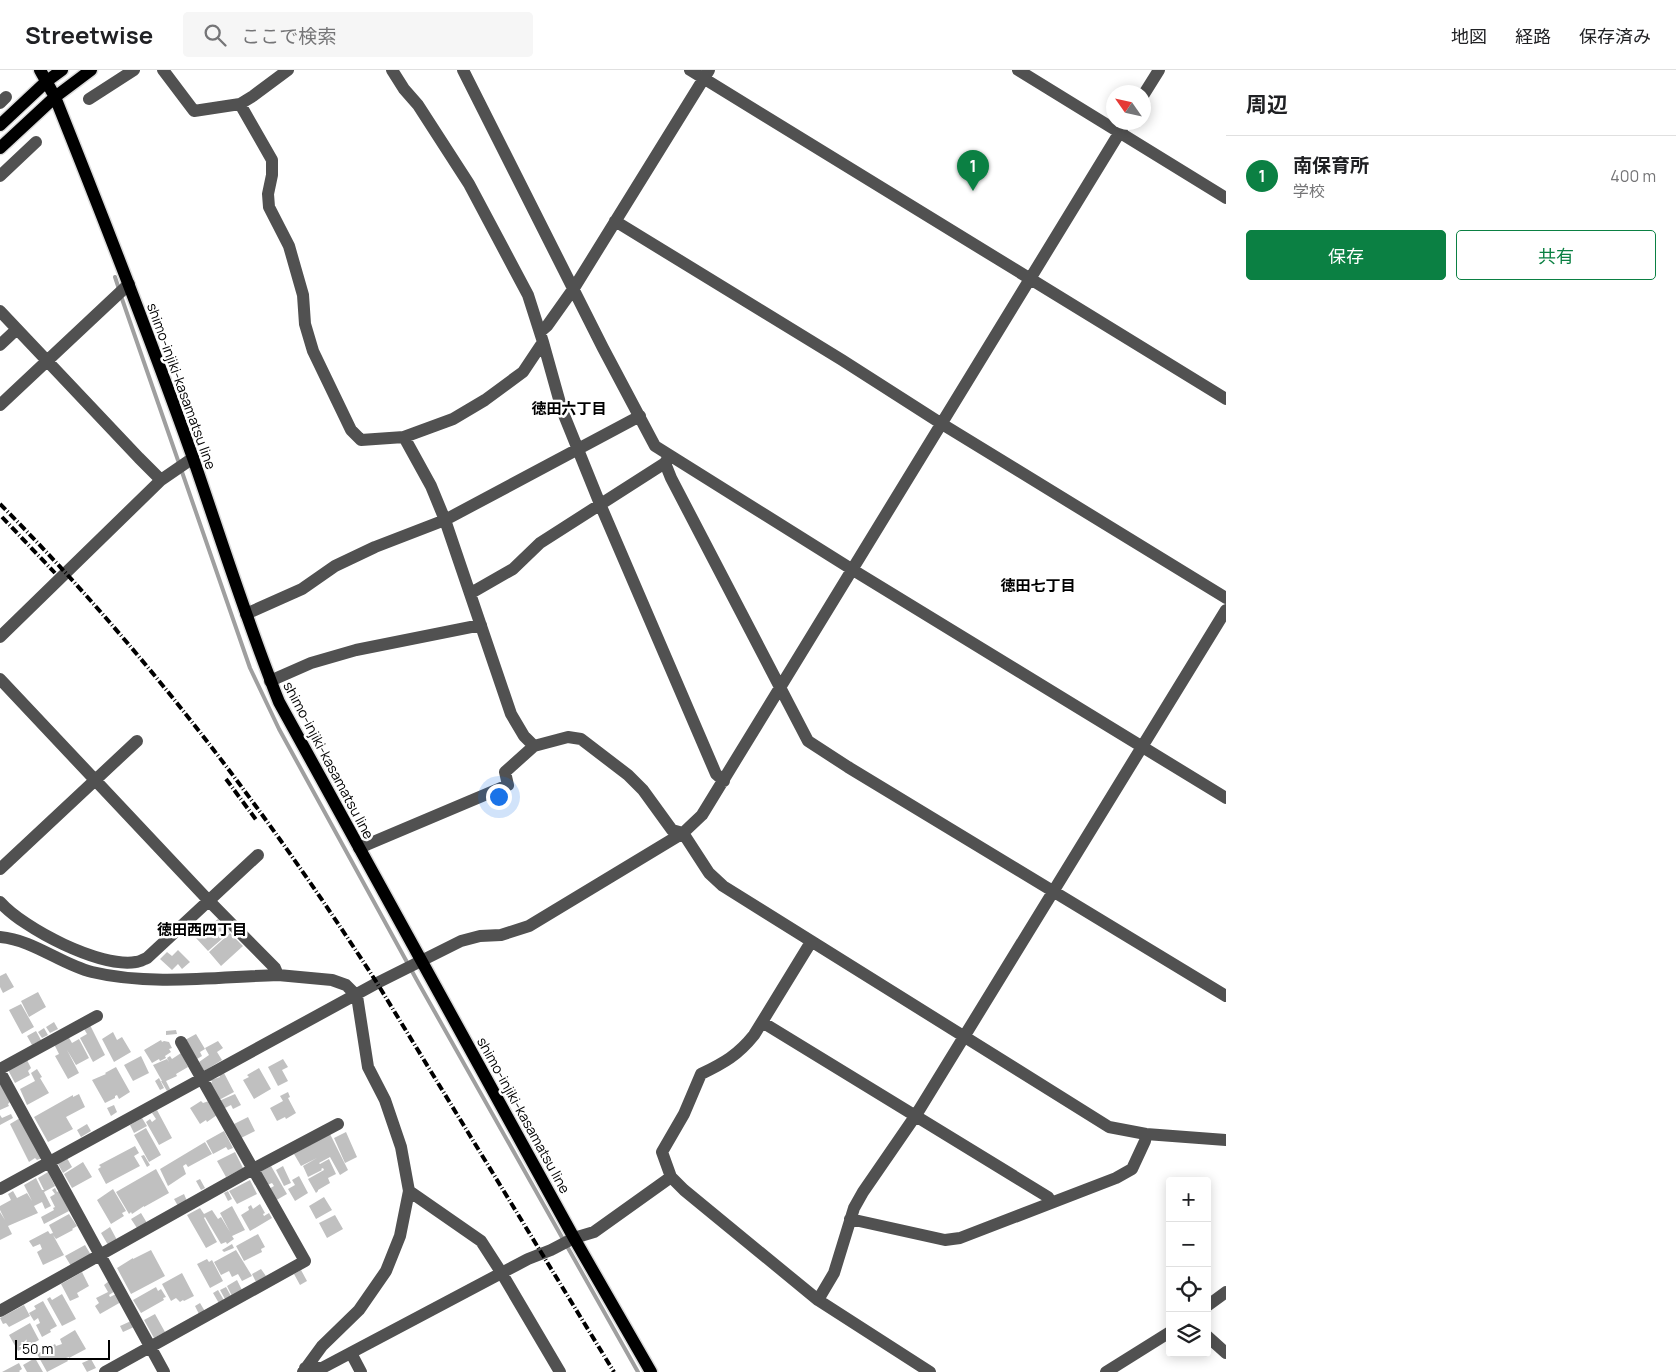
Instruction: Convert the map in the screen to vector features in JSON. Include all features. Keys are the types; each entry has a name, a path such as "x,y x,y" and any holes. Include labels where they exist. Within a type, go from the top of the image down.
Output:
{"main road":[{"path":"0,125 44,75 62,70"},
{"path":"0,148 55,97 92,70"},
{"name":"shimo-injiki-kasamatsu line","path":"44,75 55,97 127,286 279,702 419,962 493,1089 572,1239 651,1372"}],"street":[{"path":"89,99 134,70"},
{"path":"163,70 194,111 240,104 288,70"},
{"path":"392,70 404,89 418,105 469,184 528,295 542,337 562,410 577,449 716,774 724,781"},
{"path":"463,70 603,348 656,446 667,459 853,570 1226,798"},
{"path":"690,70 706,74 1031,279 1226,399"},
{"path":"1018,70 1106,119"},
{"path":"1149,85 1158,70"},
{"path":"240,104 272,160 272,175 268,194 269,207 289,246 303,295 305,324 313,351 351,430 361,440 404,437 453,419 485,400 522,372 547,326 574,288 706,74"},
{"path":"0,1189 398,972 461,941 480,936 501,935 529,926 683,833 702,815 724,781 1122,130"},
{"path":"1126,130 1226,198"},
{"path":"0,176 36,142"},
{"path":"615,221 1226,598"},
{"path":"0,405 127,286"},
{"path":"0,311 139,458 165,478"},
{"path":"0,345 17,329"},
{"path":"246,614 302,589 335,566 375,547 445,520 640,416"},
{"path":"404,437 431,486 445,520 511,714 524,736 534,746"},
{"path":"0,636 165,478 191,459"},
{"path":"470,592 513,569 540,543 667,459"},
{"path":"667,459 671,478 808,741 1226,996"},
{"path":"818,1300 834,1273 850,1219 863,1192 916,1115 1226,610"},
{"path":"270,681 312,663 356,650 481,625"},
{"path":"0,679 209,901 275,968 278,975"},
{"path":"359,848 508,785 505,772 534,746 568,737 581,738 643,790 672,830 683,833 709,873 723,886 811,942 1109,1127 1146,1134 1226,1140"},
{"path":"0,869 137,741"},
{"path":"0,902 21,921 58,942 114,961 136,962 147,958 258,855"},
{"path":"0,936 39,948 89,971 118,978 146,980 278,975 332,980 346,985 357,996 368,1067 385,1100 401,1147 410,1191 400,1236 386,1271 359,1310 322,1346 304,1370"},
{"path":"811,942 754,1036 743,1049 726,1062 701,1074 684,1114 662,1152 671,1177 818,1300 930,1372"},
{"path":"97,1016 0,1071 164,1372"},
{"path":"762,1022 1048,1197 1051,1203"},
{"path":"105,1372 305,1261 181,1042"},
{"path":"0,1311 338,1124"},
{"path":"850,1219 945,1240 960,1238 1116,1178 1132,1169 1145,1142 1146,1134"},
{"path":"304,1370 322,1368 528,1259 572,1239 594,1232 671,1177"},
{"path":"410,1191 481,1241 502,1272 559,1372"},
{"path":"1211,1303 1226,1292"},
{"path":"1106,1372 1166,1334"},
{"path":"1211,1340 1226,1353"},
{"path":"351,1353 361,1372"}],"building":[{"path":"218,919 230,932 208,951 196,938"},
{"path":"230,933 243,946 221,966 209,952"},
{"path":"178,950 190,962 182,969 178,964 172,970 160,959 167,952 172,956"},
{"path":"6,973 14,987 3,993 0,987 0,976"},
{"path":"38,992 46,1007 29,1017 21,1001"},
{"path":"21,1004 34,1027 22,1034 9,1010"},
{"path":"54,1022 58,1029 50,1033 46,1027"},
{"path":"90,1025 105,1055 93,1062 80,1038 87,1034 84,1029"},
{"path":"44,1028 48,1035 42,1038 38,1032"},
{"path":"176,1030 177,1034 166,1035 166,1031"},
{"path":"36,1031 41,1040 32,1045 27,1036"},
{"path":"113,1032 117,1040 122,1037 131,1052 114,1062 102,1039"},
{"path":"196,1034 205,1049 200,1052 202,1056 197,1059 185,1040"},
{"path":"68,1036 72,1043 79,1039 89,1058 76,1065 67,1050 79,1073 68,1079 55,1056 59,1054 54,1044"},
{"path":"161,1040 162,1042 169,1042 172,1048 169,1049 171,1052 165,1056 166,1058 152,1063 144,1050"},
{"path":"218,1041 223,1048 217,1052 222,1060 204,1071 199,1062 209,1055 205,1048"},
{"path":"181,1053 188,1067 176,1074 177,1076 166,1081 170,1089 167,1091 153,1065 167,1059 169,1062 167,1058 170,1056 172,1059"},
{"path":"141,1056 149,1073 133,1081 124,1065"},
{"path":"283,1059 288,1067 282,1070 288,1081 278,1086 268,1067"},
{"path":"27,1060 31,1068 28,1071 30,1075 15,1083 8,1070"},
{"path":"116,1067 130,1092 119,1099 117,1095 105,1103 92,1080"},
{"path":"259,1068 271,1089 254,1099 243,1080 249,1077 247,1075"},
{"path":"37,1069 49,1093 27,1105 20,1089 35,1081 31,1073"},
{"path":"224,1073 234,1092 219,1100 210,1084 211,1080 220,1077 219,1075"},
{"path":"159,1078 164,1088 160,1090 155,1081"},
{"path":"0,1082 10,1102 9,1106 0,1110"},
{"path":"288,1092 290,1097 288,1098 296,1113 286,1119 285,1117 277,1121 270,1108 283,1101 280,1096"},
{"path":"79,1094 85,1107 66,1117 73,1129 48,1142 34,1117 73,1095 73,1097"},
{"path":"235,1094 241,1105 233,1109 231,1105 223,1109 219,1101"},
{"path":"201,1101 203,1103 209,1101 217,1115 207,1122 206,1120 200,1124 190,1108"},
{"path":"114,1105 117,1112 111,1116 107,1108"},
{"path":"157,1110 172,1138 159,1145 146,1122 150,1119 152,1122 156,1119 152,1113"},
{"path":"11,1114 13,1118 0,1125 0,1115 2,1118"},
{"path":"248,1117 255,1131 241,1138 234,1124"},
{"path":"20,1118 42,1158 37,1160 35,1158 29,1162 10,1124"},
{"path":"142,1118 147,1126 134,1133 130,1125"},
{"path":"87,1124 91,1131 81,1137 77,1130"},
{"path":"146,1128 161,1155 149,1162 134,1135"},
{"path":"224,1131 233,1148 228,1150 226,1147 213,1154 206,1141"},
{"path":"346,1132 357,1157 345,1163 334,1138"},
{"path":"330,1134 348,1170 340,1175 330,1157 319,1163 329,1159 336,1174 328,1178 330,1183 316,1193 308,1179 324,1170 323,1168 308,1177 303,1166 317,1158 301,1166 294,1154"},
{"path":"205,1142 212,1154 188,1167 186,1164 183,1166 186,1174 168,1186 160,1169"},
{"path":"135,1146 139,1153 134,1156 140,1166 106,1184 98,1169 101,1167 99,1165"},
{"path":"235,1152 243,1168 226,1177 217,1161"},
{"path":"144,1155 150,1165 147,1167 141,1156"},
{"path":"67,1158 72,1167 63,1173 58,1164"},
{"path":"83,1162 92,1177 72,1188 64,1174"},
{"path":"271,1166 287,1194 273,1202 267,1190 274,1186 272,1183 265,1186 261,1171"},
{"path":"283,1166 291,1183 284,1186 276,1170"},
{"path":"156,1169 169,1193 129,1214 116,1192"},
{"path":"48,1172 55,1186 44,1192 51,1206 45,1209 42,1202 34,1206 38,1213 8,1226 12,1234 0,1240 0,1212 5,1220 0,1206 11,1200 8,1194 13,1191 17,1198 27,1193 32,1201 24,1185 36,1178 42,1190 44,1190 38,1178"},
{"path":"299,1176 308,1193 295,1201 288,1189 295,1185 292,1180"},
{"path":"200,1179 205,1188 201,1190 196,1181"},
{"path":"250,1180 257,1194 237,1204 229,1191"},
{"path":"55,1188 57,1192 59,1191 69,1211 44,1224 41,1217 54,1210 53,1208 55,1207 50,1197 55,1194 52,1190"},
{"path":"113,1189 126,1211 122,1213 124,1216 111,1224 97,1200"},
{"path":"228,1191 232,1199 228,1201 224,1193"},
{"path":"184,1194 187,1201 178,1206 174,1199"},
{"path":"324,1197 332,1210 316,1219 309,1206"},
{"path":"260,1204 265,1213 263,1214 264,1216 269,1213 272,1218 250,1231 241,1215 249,1210 248,1207 251,1205 253,1209"},
{"path":"232,1206 245,1230 232,1236 234,1239 227,1244 226,1242 221,1244 205,1217 217,1242 206,1248 187,1215 200,1208 204,1214 212,1210 218,1219 221,1217 230,1232 220,1213"},
{"path":"141,1213 147,1223 137,1228 131,1219"},
{"path":"69,1214 77,1226 56,1239 53,1235 64,1255 43,1265 37,1252 42,1249 40,1244 33,1247 29,1241 48,1231 50,1234 53,1233 49,1225"},
{"path":"335,1215 343,1229 327,1238 319,1223"},
{"path":"110,1227 117,1240 108,1245 101,1233"},
{"path":"258,1234 265,1247 261,1249 262,1252 244,1261 236,1246"},
{"path":"232,1244 234,1248 224,1252 222,1250"},
{"path":"85,1245 91,1255 71,1266 65,1256"},
{"path":"151,1250 165,1276 131,1294 117,1268"},
{"path":"236,1250 252,1276 242,1281 238,1274 232,1277 229,1271 221,1275 214,1262"},
{"path":"207,1259 209,1262 212,1260 223,1281 210,1288 197,1264"},
{"path":"261,1269 266,1276 256,1282 252,1274"},
{"path":"301,1270 307,1281 300,1285 294,1274"},
{"path":"82,1272 89,1286 77,1293 79,1297 70,1301 61,1284"},
{"path":"182,1273 194,1296 180,1302 176,1298 171,1301 162,1284"},
{"path":"237,1280 243,1292 233,1298 227,1286"},
{"path":"109,1281 115,1291 109,1295 110,1297 116,1294 121,1302 100,1314 95,1306 99,1303 96,1298 108,1292 104,1285"},
{"path":"156,1287 158,1291 161,1289 166,1297 141,1313 133,1300"},
{"path":"226,1287 231,1296 225,1299 220,1290"},
{"path":"218,1290 225,1302 220,1305 213,1293"},
{"path":"62,1294 76,1319 62,1326 47,1299 50,1297 52,1300"},
{"path":"43,1301 57,1326 42,1337 36,1325 40,1323 38,1318 34,1321 29,1313 36,1309 34,1306"},
{"path":"200,1303 206,1313 200,1316 195,1306"},
{"path":"24,1305 30,1316 9,1327 6,1323 3,1324 0,1318"},
{"path":"155,1314 165,1332 154,1338 144,1320"},
{"path":"131,1321 134,1327 123,1332 120,1326"},
{"path":"30,1323 39,1340 18,1351 9,1335"},
{"path":"75,1330 86,1349 66,1358 68,1361 47,1372 37,1354 55,1344 56,1346 62,1344 60,1339"},
{"path":"35,1358 43,1372 27,1372 23,1365"},
{"path":"91,1359 96,1368 87,1372 82,1363"},
{"path":"19,1363 22,1369 20,1372 2,1372"}],"waterway":[{"path":"115,277 119,289"},
{"path":"121,296 250,668 279,729 419,984 638,1372"}],"railway":[{"path":"0,504 53,559 153,674 201,733 292,856 377,983 614,1372"},
{"path":"2,517 55,573"},
{"path":"226,779 257,821"}],"place":[{"name":"南保育所","path":"973,191"}],"district":[{"name":"徳田六丁目","path":"569,408"},
{"name":"徳田七丁目","path":"1038,585"},
{"name":"徳田西四丁目","path":"202,929"}]}
